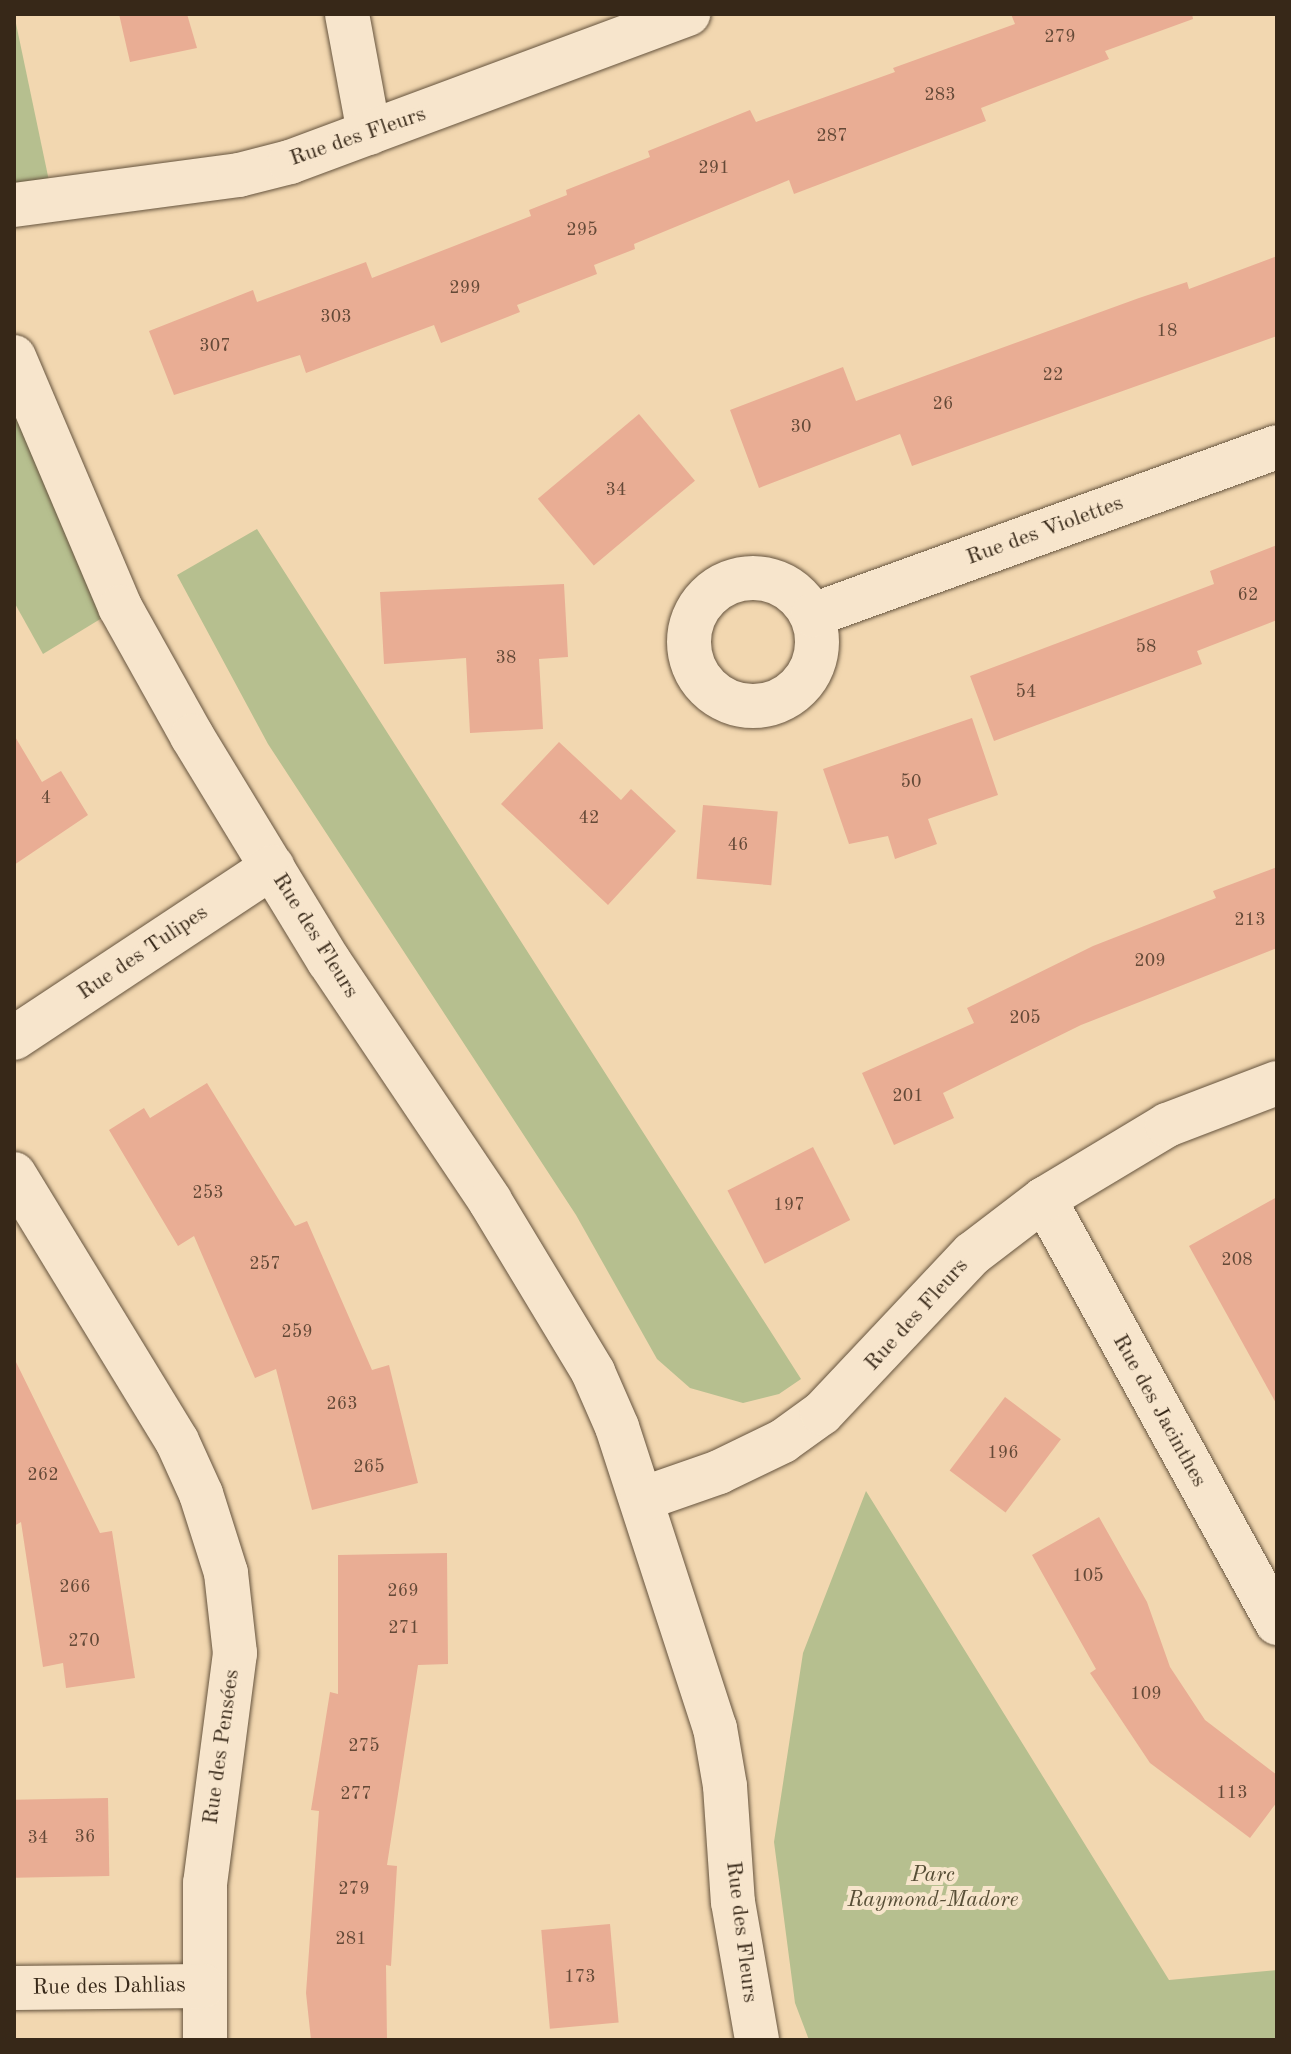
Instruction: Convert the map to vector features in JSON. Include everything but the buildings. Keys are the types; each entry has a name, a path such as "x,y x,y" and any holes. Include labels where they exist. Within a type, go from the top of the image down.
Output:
{"street":[{"path":"347,14 369,133"},
{"name":"Rue des Fleurs","path":"14,205 239,175 369,133 688,14"},
{"name":"Rue des Fleurs","path":"14,357 120,607 272,867 541,1281 593,1372 642,1499 715,1728 725,1786 733,1902 757,2040"},
{"name":"Rue des Violettes","path":"813,615 1277,447"},
{"name":"Rue des Tulipes","path":"14,1038 272,867"},
{"name":"Rue des Fleurs","path":"642,1499 719,1472 783,1441 822,1413 972,1254 1044,1199 1167,1125 1277,1083"},
{"name":"Rue des Pensées","path":"14,1174 177,1441 226,1573 235,1653 210,1823 203,1986 205,2040"},
{"name":"Rue des Jacinthes","path":"1044,1199 1277,1623"},
{"name":"Rue des Dahlias","path":"14,1988 203,1986"}],"green space":[{"path":"14,14 53,200 14,205"},
{"path":"14,357 120,607 43,654 14,602"},
{"path":"257,529 801,1379 779,1394 743,1403 690,1388 657,1359 576,1215 268,744 177,575"},
{"name":"Parc Raymond-Madore","path":"866,1491 1169,1980 1277,1970 1277,2040 809,2040 795,2003 774,1842 803,1653"}]}
